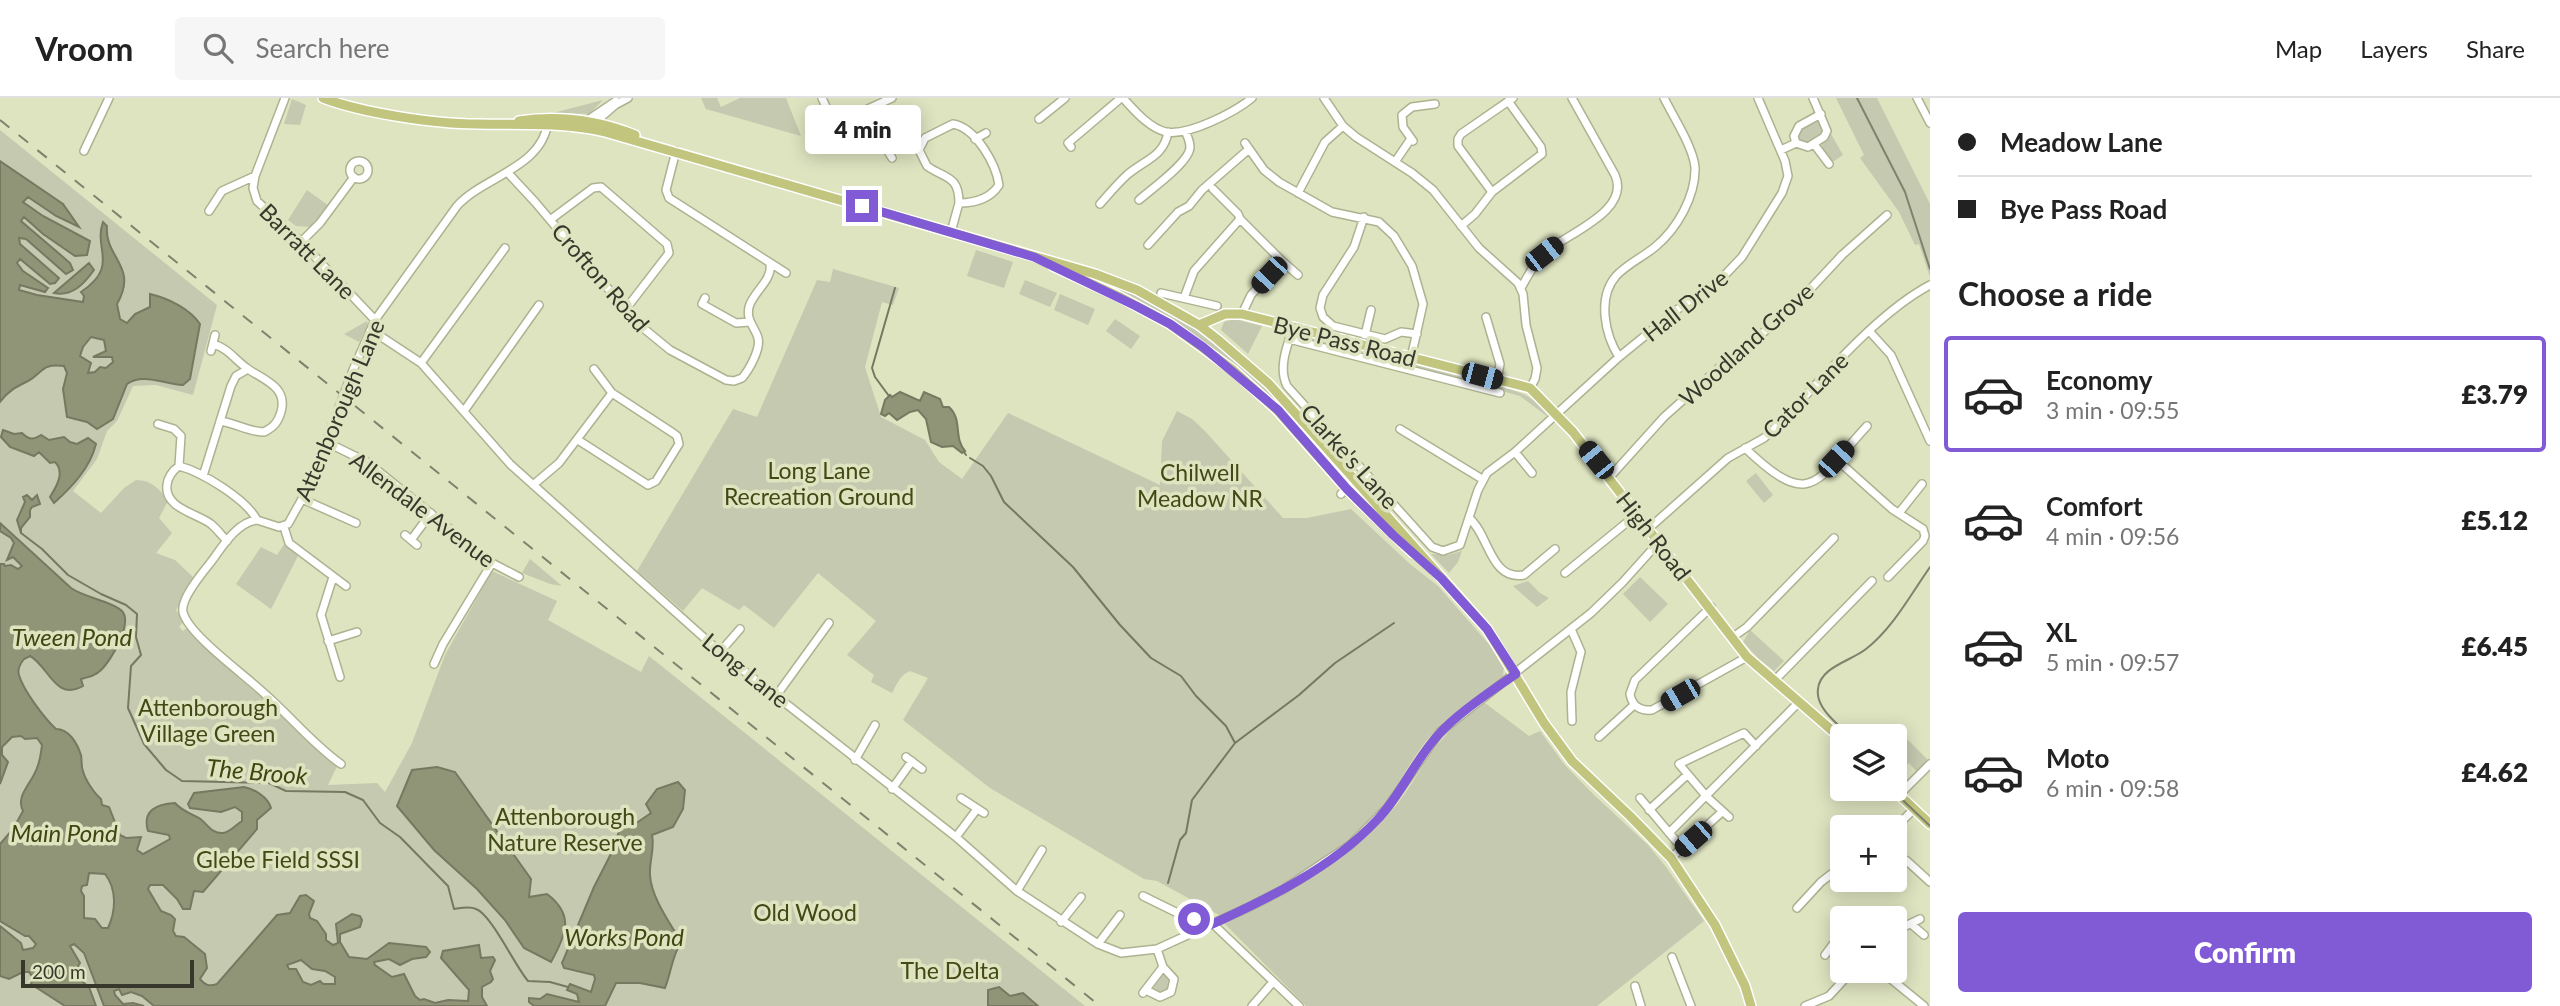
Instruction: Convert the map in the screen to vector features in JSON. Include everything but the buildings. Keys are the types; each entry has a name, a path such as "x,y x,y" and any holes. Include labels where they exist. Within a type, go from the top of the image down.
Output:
{"main road":[{"path":"323,98 425,119 494,124 590,123 618,128 676,151"},
{"path":"590,123 676,151 1095,274 1137,290 1199,325 1269,384 1487,629 1544,723 1572,761 1671,858 1715,925 1745,986 1751,1006"},
{"path":"1034,257 1118,296 1170,324 1203,347 1278,410 1344,491 1436,572"},
{"name":"Bye Pass Road","path":"1199,325 1234,313 1242,314 1530,388"},
{"path":"1217,339 1217,328 1223,316"},
{"name":"High Road","path":"1530,388 1558,415 1748,657 1830,729"},
{"path":"1906,801 1930,824"}],"street":[{"path":"84,151 109,98"},
{"name":"Barratt Lane","path":"285,98 255,176 253,188 257,201 301,242 375,320"},
{"path":"590,123 628,98"},
{"path":"618,128 613,112 628,98"},
{"path":"822,98 834,121"},
{"path":"834,121 841,122 892,98"},
{"path":"1039,119 1065,98"},
{"path":"1071,147 1068,143 1122,98 1148,122 1168,132 1185,131 1252,98"},
{"path":"1324,98 1343,126 1433,190 1479,248 1521,288 1526,325 1537,368 1530,388"},
{"path":"1521,288 1544,254 1606,211 1617,196 1618,181 1572,98"},
{"path":"1619,357 1610,343 1605,318 1606,301 1611,286 1617,275 1655,247 1672,229 1686,204 1693,181 1693,160 1664,98"},
{"name":"Hall Drive","path":"1558,415 1619,357 1672,314 1723,278 1737,264 1761,229 1785,187 1788,173 1758,98"},
{"path":"1781,150 1796,143 1805,147 1824,137 1827,131 1813,98"},
{"path":"1917,98 1930,123"},
{"path":"1461,226 1492,192 1542,154 1541,147 1511,100 1461,134 1458,139 1458,146 1492,192"},
{"path":"1395,162 1412,140 1403,127 1402,115 1412,107 1431,102"},
{"path":"864,112 894,159"},
{"path":"1796,143 1794,136 1797,128 1821,114"},
{"path":"825,141 834,121"},
{"name":"Attenborough Lane","path":"257,520 284,527 292,517 302,499 375,320 457,206 468,195 508,173 543,141 548,122"},
{"path":"951,232 959,203 958,190 946,174 927,166 919,154 920,145 928,136 953,124 962,127 975,139 995,171 998,187 994,193 975,202 959,203"},
{"path":"1298,193 1325,142 1343,126"},
{"path":"1139,200 1152,194 1187,156 1190,147 1185,131"},
{"path":"1102,198 1128,174 1159,154 1165,146 1168,132"},
{"path":"975,139 986,133"},
{"path":"1814,144 1829,164"},
{"path":"1148,245 1178,212 1200,199 1247,146 1269,175 1298,193 1332,212 1364,217 1379,222 1389,230 1410,261 1423,304 1411,358"},
{"path":"676,151 666,190 667,196 786,273"},
{"name":"Crofton Road","path":"508,173 625,310 648,333 670,350 730,381 739,380 745,375 757,349 758,338 750,322 749,310 751,302 770,272 770,264"},
{"path":"209,211 222,191 255,176"},
{"path":"301,242 320,223 354,177"},
{"path":"244,182 253,188"},
{"path":"550,220 593,188 601,187 667,244 669,253 625,310"},
{"path":"1213,189 1298,275"},
{"name":"Woodland Grove","path":"1609,478 1664,417 1721,366 1789,312 1842,255 1887,215"},
{"path":"1364,217 1354,247 1323,295 1320,308 1323,317 1328,323 1387,339 1401,332 1418,334"},
{"path":"1184,299 1194,271 1240,219"},
{"path":"421,363 505,248"},
{"path":"1242,314 1251,295 1282,261"},
{"name":"Cator Lane","path":"1647,530 1721,464 1764,439 1870,332 1908,297 1930,285"},
{"path":"1161,293 1217,306"},
{"path":"705,298 702,304 736,323 750,322"},
{"path":"464,411 540,305"},
{"path":"1365,335 1371,310"},
{"path":"1485,323 1500,364 1497,380"},
{"name":"Clarke's Lane","path":"1293,328 1283,374 1287,386 1432,547 1443,551 1460,545 1482,479"},
{"name":"Long Lane","path":"371,330 421,363 510,464 720,652 956,837 1017,891 1061,922 1098,944 1121,953 1157,949 1209,925 1284,889 1350,845 1387,808 1440,732 1571,629 1616,589 1658,543"},
{"path":"1870,332 1891,355 1930,441"},
{"name":"Bye Pass Road","path":"1289,339 1494,394"},
{"path":"213,343 281,392 282,406 272,428 258,432 220,421"},
{"path":"203,476 231,386 236,376 248,369"},
{"path":"578,440 645,485 656,481 679,444 677,436 612,393 594,369"},
{"path":"1464,384 1466,372"},
{"path":"533,485 559,463 612,393"},
{"path":"1400,429 1482,479 1558,415"},
{"path":"158,424 174,429 181,436 179,466 168,479 166,488 169,499 174,505 212,525 227,541"},
{"path":"1745,448 1777,476 1798,485 1815,482 1867,426"},
{"name":"Allendale Avenue","path":"326,442 367,462 492,563 519,577"},
{"path":"1515,452 1532,473"},
{"path":"1836,459 1899,513 1922,527 1925,536 1921,543 1893,575"},
{"path":"179,466 203,476 248,507 257,520 247,523 227,541 193,587 183,607 184,616 220,656 264,692 341,764"},
{"path":"1344,491 1355,480"},
{"path":"1899,513 1922,484"},
{"path":"302,499 353,523"},
{"path":"411,540 431,513"},
{"path":"1565,573 1636,515"},
{"path":"1469,518 1475,523 1487,550 1498,564 1512,575 1524,575 1549,551"},
{"path":"284,527 289,543 346,586"},
{"path":"1733,637 1746,628 1834,538"},
{"path":"434,659 492,563"},
{"path":"333,577 321,615 336,673"},
{"path":"1774,681 1872,581"},
{"path":"1711,607 1635,680 1630,694 1634,705 1644,710 1652,710 1748,657"},
{"path":"776,696 829,623"},
{"path":"720,652 740,629"},
{"path":"1571,629 1581,652 1571,692 1572,722"},
{"path":"328,641 353,636"},
{"path":"1669,833 1744,761 1799,702"},
{"path":"1599,737 1634,705"},
{"path":"855,760 875,725"},
{"path":"1671,858 1725,815 1679,764 1744,733 1756,746"},
{"path":"892,789 909,759 922,769"},
{"path":"1907,782 1930,764"},
{"path":"1649,810 1688,775"},
{"path":"956,837 980,811 961,798"},
{"path":"1640,798 1676,841"},
{"path":"1907,816 1914,809"},
{"path":"1017,891 1042,850"},
{"path":"1907,861 1930,882"},
{"path":"1797,908 1830,875"},
{"path":"1143,897 1153,896 1209,925 1299,1006"},
{"path":"1061,922 1081,897"},
{"path":"1098,944 1120,915"},
{"path":"1907,926 1920,919"},
{"path":"1911,924 1924,935"},
{"path":"1157,949 1163,967 1174,979 1171,992 1160,997 1145,991 1163,967"},
{"path":"1825,955 1830,949"},
{"path":"1672,957 1691,1006"},
{"path":"1252,1006 1273,982"},
{"path":"1805,1006 1822,1003 1841,983"},
{"path":"1896,983 1924,1006"},
{"path":"1636,986 1641,1006"}],"green space":[{"path":"701,98 717,98 721,107 740,98 786,98 801,136 706,109"},
{"path":"1836,98 1877,98 1930,204 1930,277 1919,244 1915,245 1899,212 1860,158 1864,155"},
{"path":"292,99 306,105 300,125 284,124"},
{"path":"603,100 589,114 553,113"},
{"path":"1816,120 1820,121 1824,133 1808,145 1798,140 1799,128"},
{"name":"Attenborough Nature Reserve","path":"0,130 217,305 193,395 156,385 133,386 117,421 107,431 97,459 73,491 101,513 124,488 136,480 151,483 162,493 168,501 159,518 172,533 156,553 175,560 195,579 176,610 183,622 179,627 183,631 187,628 338,764 328,785 377,783 385,792 412,743 445,655 492,571 557,601 548,620 641,672 649,656 1085,1006 0,1006"},
{"path":"1831,134 1843,155 1834,161 1825,154 1822,146"},
{"path":"307,190 329,206 311,227 296,226 288,220"},
{"path":"976,250 1013,262 1004,288 967,276"},
{"path":"833,269 899,288 893,305 882,302 865,367 881,417 925,440 939,462 962,479 1008,413 1160,485 1162,441 1177,411 1192,419 1205,431 1283,518 1307,518 1351,509 1438,586 1494,650 1504,666 1503,675 1490,689 1437,729 1380,809 1355,835 1301,874 1223,917 1157,881 1144,879 990,788 903,720 928,678 910,671 901,677 892,693 871,682 874,675 847,655 876,621 818,573 774,628 744,605 739,610 702,588 683,611 637,571 733,409 757,417 817,280 830,282"},
{"path":"1025,280 1057,293 1050,307 1019,294"},
{"path":"1113,284 1171,313 1224,349 1293,416 1333,464 1342,479 1293,422 1246,377 1182,329 1112,289"},
{"path":"1060,294 1095,309 1088,325 1054,310"},
{"path":"1115,319 1140,336 1131,349 1106,331"},
{"path":"1234,319 1262,326 1248,354 1221,330 1224,322"},
{"path":"367,321 368,325 359,342 344,334"},
{"path":"1298,334 1459,375 1458,379 1297,338"},
{"path":"1471,379 1525,395 1543,408 1548,417 1520,396 1470,382"},
{"path":"1756,473 1773,495 1764,503 1746,481"},
{"path":"285,543 299,554 271,609 236,584 261,547 277,555"},
{"path":"1462,551 1458,562 1449,573 1431,554 1448,555"},
{"path":"530,559 562,586 522,573"},
{"path":"1640,577 1668,604 1650,622 1623,594"},
{"path":"1528,581 1549,598 1537,607 1513,586"},
{"path":"1750,630 1784,661 1774,671 1743,642"},
{"path":"1485,703 1529,736 1540,731 1564,764 1648,845 1704,921 1597,1006 1306,1006 1225,924 1311,876 1370,833 1396,806 1444,737"},
{"path":"1907,739 1929,761 1918,773 1909,763 1907,765"},
{"path":"1165,972 1171,977 1170,989 1163,995 1151,991"}],"water":[{"path":"0,161 63,204 79,227 56,216 28,197 23,202 90,241 87,255 75,256 24,217 21,221 70,263 73,270 66,274 26,239 19,238 20,244 59,278 50,284 20,259 17,263 23,271 48,288 45,292 20,285 19,290 83,302 84,296 81,292 93,283 102,266 103,222 107,226 110,246 123,271 123,291 117,304 120,319 127,323 135,314 150,307 150,294 178,305 200,324 190,379 183,385 147,379 127,384 113,419 97,429 87,422 67,417 63,389 67,373 64,366 46,367 12,390 0,402","holes":["91,337 104,340 106,351 93,357 112,357 113,362 106,368 100,367 95,372 88,373 91,363 80,356 83,347"]},
{"path":"89,263 94,270 82,284 66,293 54,293"},
{"path":"900,392 920,401 924,392 940,399 943,407 949,407 956,417 959,440 965,451 962,453 953,446 942,447 931,442 926,419 918,410 897,420 889,413 885,416 881,414 885,400"},
{"path":"3,430 14,434 22,433 31,438 41,435 49,440 64,437 77,444 88,438 96,444 79,476 54,503 50,497 59,479 58,466 55,462 50,463 39,452 34,456 10,447 1,437"},
{"path":"27,495 32,500 37,495 40,504 30,510 30,517 21,528 21,533 17,520 25,502 23,497"},
{"name":"Main Pond","path":"0,523 71,588 118,608 125,617 123,633 115,651 99,672 81,679 83,686 73,690 59,686 30,656 24,659 18,671 25,688 41,711 56,729 65,731 75,741 86,778 101,799 102,805 109,807 120,835 126,838 141,837 137,850 143,854 170,839 169,835 148,831 147,818 157,807 175,803 219,833 228,832 242,821 242,812 235,807 221,812 190,808 188,804 194,793 244,787 260,794 271,808 257,820 257,829 203,892 194,891 190,909 183,909 163,885 150,885 148,889 161,911 175,919 173,931 176,936 184,937 205,954 207,968 200,979 205,984 217,984 277,915 290,913 300,896 306,895 314,901 310,918 317,921 326,934 326,940 333,945 338,943 336,924 352,914 360,916 360,927 340,934 340,942 349,957 367,959 389,943 426,947 430,952 426,957 412,959 400,965 389,959 374,962 392,977 404,974 415,996 420,1000 435,1003 448,1000 468,1001 469,990 441,958 443,951 479,945 481,958 493,957 495,960 490,971 493,979 482,987 482,997 487,1006 154,1006 142,996 131,992 122,995 119,989 114,991 115,995 123,1004 144,1006 104,1006 84,953 74,944 70,946 80,963 78,966 82,976 79,979 89,987 96,1006 65,1006 31,984 33,978 29,972 9,979 0,976 0,926 21,943 23,950 33,948 36,944 29,936 0,921 0,844 23,811 21,800 35,774 42,745 37,738 12,737 2,747 2,755 8,762 0,784 0,564 18,569 22,566 13,557 7,560 14,543 0,531","holes":["89,873 105,874 112,886 114,907 108,928 102,928 95,919 84,918 84,896 81,891 82,886 87,885","301,960 312,969 325,971 335,977 335,984 323,984 320,981 311,985 303,982 296,969 289,969 287,965"]},
{"name":"Works Pond","path":"437,767 455,772 531,879 529,897 547,894 562,910 565,918 564,934 551,962 524,948 505,920 477,889 434,850 397,806 412,770"},
{"name":"Works Pond","path":"678,782 685,790 683,809 673,827 652,835 651,883 662,910 681,942 665,988 640,983 616,983 605,1006 534,1006 529,1002 529,998 540,999 547,994 579,1002 577,994 567,990 570,984 591,992 594,975 564,968 562,963 594,887 616,844 620,825 632,826 651,813 646,804 657,789"},
{"path":"999,987 1010,996 1023,993 1038,1006 988,1006 988,990"}],"waterway":[{"path":"889,396 875,377 872,368 895,288"},
{"path":"970,458 983,466 991,476 1004,502 1073,567 1151,658 1181,676 1196,696 1226,726 1235,743"},
{"name":"The Brook","path":"21,533 68,575 126,605 137,614 136,637 141,655 131,666 128,708 144,744 166,770 182,781 269,783 286,791 345,792 363,800 380,823 400,837 448,886 454,909 476,909 489,920 528,981 550,982 568,987"},
{"path":"1168,883 1180,840 1186,833 1192,800 1235,743 1299,695 1335,663 1394,623"}],"tram line":[{"path":"1857,98 1905,192 1930,269"},
{"path":"1837,724 1820,703 1820,681 1830,670 1876,641 1930,567"},
{"path":"1904,801 1930,826"}],"railway":[{"path":"0,120 1100,1006"}],"route":[{"path":"862,206 1034,257 1170,324 1203,347 1278,410 1347,489 1441,578 1487,629 1516,674 1440,732 1387,808 1350,845 1323,865 1251,906 1206,927 1194,919"}],"park label":[{"name":"Long Lane Recreation Ground","path":"819,483"},
{"name":"Chilwell Meadow NR","path":"1200,485"},
{"name":"Attenborough Village Green","path":"208,720"},
{"name":"Glebe Field SSSI","path":"278,859"},
{"name":"Old Wood","path":"805,912"},
{"name":"The Delta","path":"950,970"}],"water label":[{"name":"Tween Pond","path":"72,636"}]}
